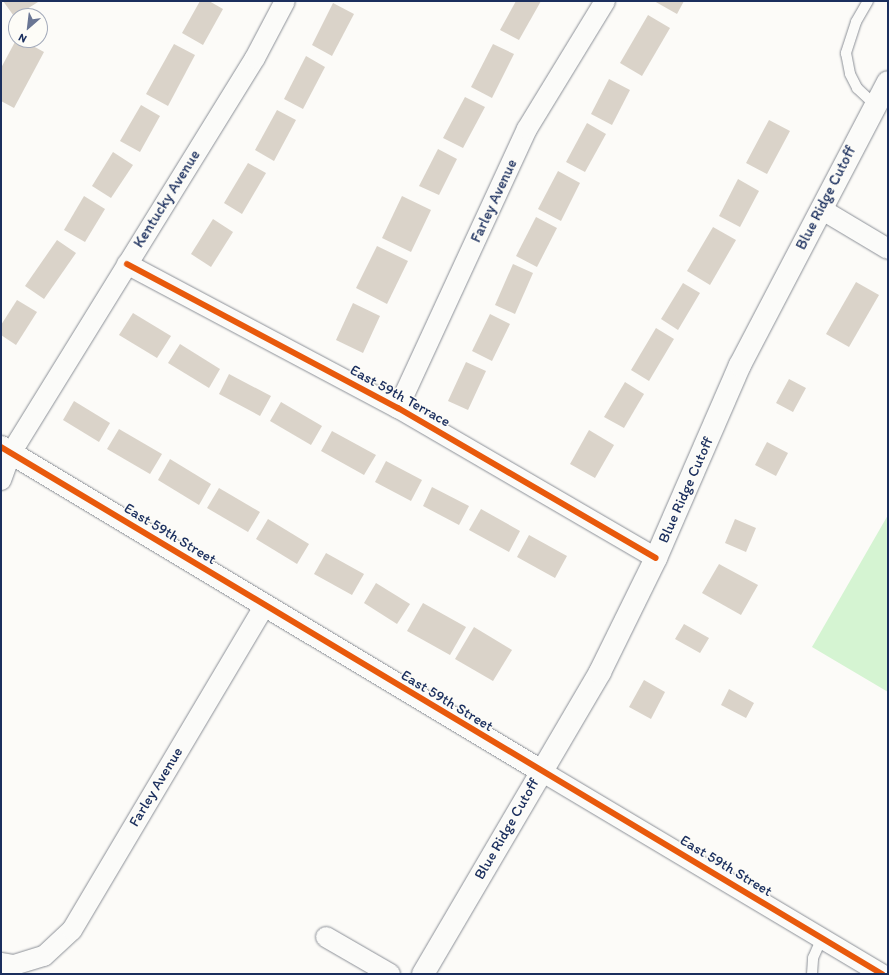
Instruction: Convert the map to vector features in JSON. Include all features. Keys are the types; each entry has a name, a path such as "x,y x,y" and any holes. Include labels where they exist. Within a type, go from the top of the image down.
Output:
{"main road":[{"name":"Blue Ridge Cutoff","path":"423,974 600,672 656,558 740,365 888,82"},
{"name":"East 59th Street","path":"6,450 541,771"}],"street":[{"name":"Kentucky Avenue","path":"1,480 6,450 126,264 255,58 285,1"},
{"name":"Farley Avenue","path":"398,408 527,129 604,1"},
{"path":"821,209 888,249"},
{"name":"East 59th Terrace","path":"126,264 398,408 656,558"},
{"name":"Farley Avenue","path":"1,963 14,965 44,956 72,930 264,606"},
{"name":"East 59th Street","path":"541,771 822,938 870,971"},
{"path":"326,937 390,974"}],"lane":[{"path":"868,1 856,22 846,53 850,74 857,88 875,105"},
{"path":"812,974 813,958 822,938"}],"green space":[{"path":"888,515 888,692 812,647"}],"building":[{"path":"3,1 38,2 29,8 8,8"},
{"path":"200,1 209,1 223,9 203,45 182,33"},
{"path":"516,1 541,1 519,40 500,30"},
{"path":"654,1 684,1 677,14"},
{"path":"333,3 354,14 332,56 312,45"},
{"path":"648,15 670,28 642,76 620,63"},
{"path":"174,44 195,55 168,106 146,94"},
{"path":"493,44 514,54 492,98 471,87"},
{"path":"12,48 37,48 44,52 14,108 1,101 1,68"},
{"path":"306,56 325,67 303,109 284,99"},
{"path":"609,79 630,90 612,125 591,114"},
{"path":"465,97 485,107 463,148 443,138"},
{"path":"141,105 160,116 140,152 120,141"},
{"path":"277,110 296,120 274,161 255,150"},
{"path":"769,120 790,131 767,174 746,163"},
{"path":"587,123 606,134 585,172 566,162"},
{"path":"438,149 457,159 439,195 419,186"},
{"path":"113,152 133,165 111,198 92,186"},
{"path":"248,163 266,173 242,214 224,203"},
{"path":"558,171 580,183 561,221 538,209"},
{"path":"738,179 759,191 740,227 719,216"},
{"path":"84,196 105,209 85,242 64,230"},
{"path":"402,196 431,210 411,252 382,238"},
{"path":"536,217 557,228 537,267 516,256"},
{"path":"213,219 233,232 211,267 191,254"},
{"path":"713,227 736,240 710,285 687,271"},
{"path":"57,240 76,253 44,299 25,286"},
{"path":"377,246 408,261 387,304 356,288"},
{"path":"513,264 533,273 515,314 495,305"},
{"path":"856,282 879,295 849,347 826,334"},
{"path":"683,283 700,293 678,330 661,319"},
{"path":"17,300 37,312 16,345 1,335 1,325"},
{"path":"353,303 380,316 363,353 336,340"},
{"path":"133,313 171,336 157,358 119,335"},
{"path":"490,314 510,324 492,361 472,351"},
{"path":"656,328 674,339 649,381 631,370"},
{"path":"180,344 220,369 209,388 168,363"},
{"path":"466,362 486,371 468,410 448,401"},
{"path":"229,374 271,396 260,416 219,394"},
{"path":"789,379 806,388 793,412 776,403"},
{"path":"625,382 644,394 624,428 604,417"},
{"path":"74,401 110,423 99,442 63,420"},
{"path":"281,402 322,426 311,445 270,421"},
{"path":"119,429 162,454 150,474 107,449"},
{"path":"589,430 614,445 595,478 570,464"},
{"path":"332,431 376,455 364,475 321,451"},
{"path":"767,442 788,453 776,476 755,465"},
{"path":"170,459 211,484 199,505 158,480"},
{"path":"386,461 422,480 411,501 375,482"},
{"path":"432,487 469,506 459,525 423,506"},
{"path":"219,488 260,512 248,532 207,508"},
{"path":"481,509 520,531 509,552 469,530"},
{"path":"268,519 309,544 297,564 256,539"},
{"path":"735,519 756,528 746,552 725,543"},
{"path":"529,535 567,556 555,578 517,557"},
{"path":"326,553 364,574 352,595 314,574"},
{"path":"719,564 758,585 741,615 702,593"},
{"path":"376,583 410,604 397,624 364,603"},
{"path":"423,603 466,627 450,655 407,631"},
{"path":"684,624 709,638 700,653 675,639"},
{"path":"474,627 512,650 493,681 455,659"},
{"path":"644,680 665,692 651,719 629,707"},
{"path":"729,689 754,703 746,718 721,705"}],"cycle path":[{"path":"127,264 398,408 656,558"},
{"path":"1,447 882,974"}]}
